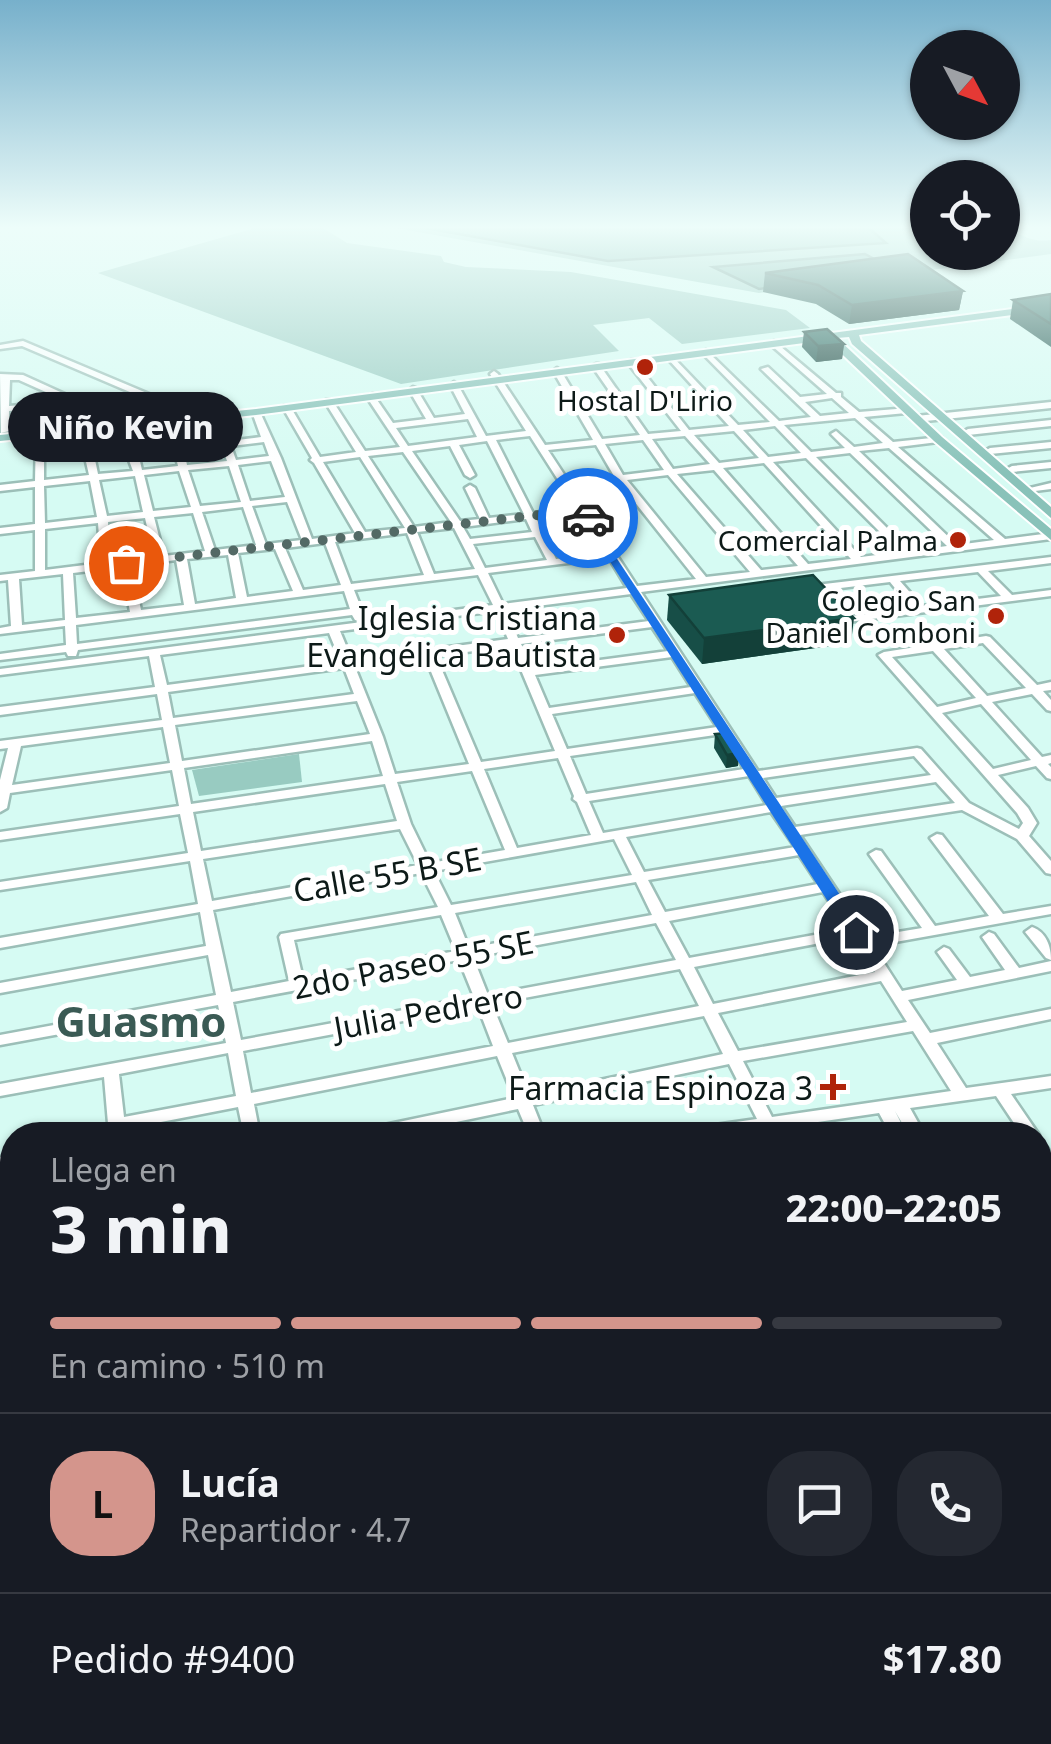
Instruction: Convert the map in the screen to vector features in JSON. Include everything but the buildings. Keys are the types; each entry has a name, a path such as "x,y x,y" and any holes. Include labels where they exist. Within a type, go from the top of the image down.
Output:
{"main road":[{"path":"1,433 496,377 1011,309"},
{"path":"850,331 927,416 938,440 1051,536"},
{"path":"827,334 1051,526"},
{"path":"1,433 38,435 216,417 827,334 1051,514"},
{"path":"927,416 968,432 1051,502"}],"street":[{"path":"0,347 14,342 189,414"},
{"path":"774,343 1002,542"},
{"path":"706,352 907,554"},
{"path":"671,356 763,461 858,560"},
{"path":"631,362 687,433 806,568"},
{"path":"596,366 670,472 758,574"},
{"path":"764,370 818,420"},
{"path":"557,371 620,478 704,582"},
{"path":"1,433 3,376 20,377 78,402"},
{"path":"496,377 859,938 902,996 963,1096"},
{"path":"454,385 530,516 552,562"},
{"path":"413,390 432,420"},
{"path":"797,400 838,395"},
{"path":"2,409 149,396"},
{"path":"370,396 457,524 500,608 559,753 599,838"},
{"path":"329,402 411,530 430,577"},
{"path":"542,448 860,415 927,416 1046,405 1051,413"},
{"path":"287,408 362,536"},
{"path":"256,412 308,542"},
{"path":"391,426 470,416"},
{"path":"216,417 262,547"},
{"path":"174,422 183,469 212,553"},
{"path":"968,432 1051,423"},
{"path":"127,427 160,559"},
{"path":"84,431 103,520 106,565"},
{"path":"315,460 532,433"},
{"path":"836,434 954,548"},
{"path":"38,435 40,573"},
{"path":"226,444 268,439"},
{"path":"566,484 938,440"},
{"path":"453,443 470,475"},
{"path":"990,451 1051,444"},
{"path":"132,455 179,450"},
{"path":"0,488 276,458"},
{"path":"1012,469 1051,465"},
{"path":"1035,488 1051,486"},
{"path":"470,488 486,521"},
{"path":"0,531 292,499"},
{"path":"0,578 582,510"},
{"path":"466,542 538,534"},
{"path":"0,672 1051,536"},
{"path":"329,539 362,626"},
{"path":"280,545 298,594"},
{"path":"232,551 248,641"},
{"path":"0,631 611,555"},
{"path":"181,557 190,607"},
{"path":"816,588 1051,560"},
{"path":"126,563 136,614"},
{"path":"980,569 1009,598"},
{"path":"68,570 72,662"},
{"path":"14,576 17,628"},
{"path":"893,579 919,610"},
{"path":"848,619 1051,593"},
{"path":"0,656 358,612"},
{"path":"0,711 655,622"},
{"path":"334,630 377,737 404,824 446,909 531,1122"},
{"path":"1022,836 1030,822 884,655 986,639 1051,706"},
{"path":"936,647 1045,760 1051,775"},
{"path":"154,652 249,1122"},
{"path":"429,653 512,852"},
{"path":"527,672 675,653"},
{"path":"934,711 1051,686"},
{"path":"544,712 699,690"},
{"path":"0,808 7,744 361,698"},
{"path":"0,836 725,730"},
{"path":"4,790 377,737"},
{"path":"579,799 917,752 964,806 1022,836 1051,870"},
{"path":"988,774 1045,760"},
{"name":"Calle 55 B SE","path":"0,942 939,778"},
{"path":"791,832 964,806"},
{"path":"0,886 404,824"},
{"path":"618,835 710,1010 730,1058 766,1121"},
{"path":"936,838 999,920"},
{"path":"297,985 286,937 803,850"},
{"path":"876,854 932,932"},
{"name":"2do Paseo 55 SE","path":"0,1040 826,887"},
{"name":"Julia Pedrero","path":"0,1090 682,962 932,932 1051,910"},
{"path":"1032,932 1051,955"},
{"path":"989,937 1015,972"},
{"path":"0,988 215,950"},
{"path":"944,952 966,982"},
{"path":"902,996 1051,966"},
{"path":"150,1122 886,974"},
{"path":"428,1122 730,1058 1051,1014"},
{"path":"111,1069 115,1122"},
{"path":"760,1122 893,1107 1051,1082"},
{"path":"1001,1091 1022,1122"},
{"path":"893,1107 896,1122"},
{"path":"893,1107 906,1122"}],"shaded area":[{"path":"197,309 783,309 810,328 682,344 649,318 593,325 619,351 401,384"},
{"path":"299,754 302,782 199,796 192,770"}],"way so far":[{"path":"126,563 582,510 588,518"}],"place":[{"name":"Hostal D'Lirio","path":"645,367"},
{"name":"Comercial Palma","path":"958,540"},
{"name":"Niño Kevin","path":"126,563"},
{"name":"Colegio San Daniel Comboni","path":"996,616"},
{"name":"Iglesia Cristiana Evangélica Bautista","path":"617,635"},
{"name":"Farmacia Espinoza 3","path":"833,1087"}],"district":[{"name":"Guasmo","path":"141,1020"}],"route":[{"path":"588,518 856,932"}]}
